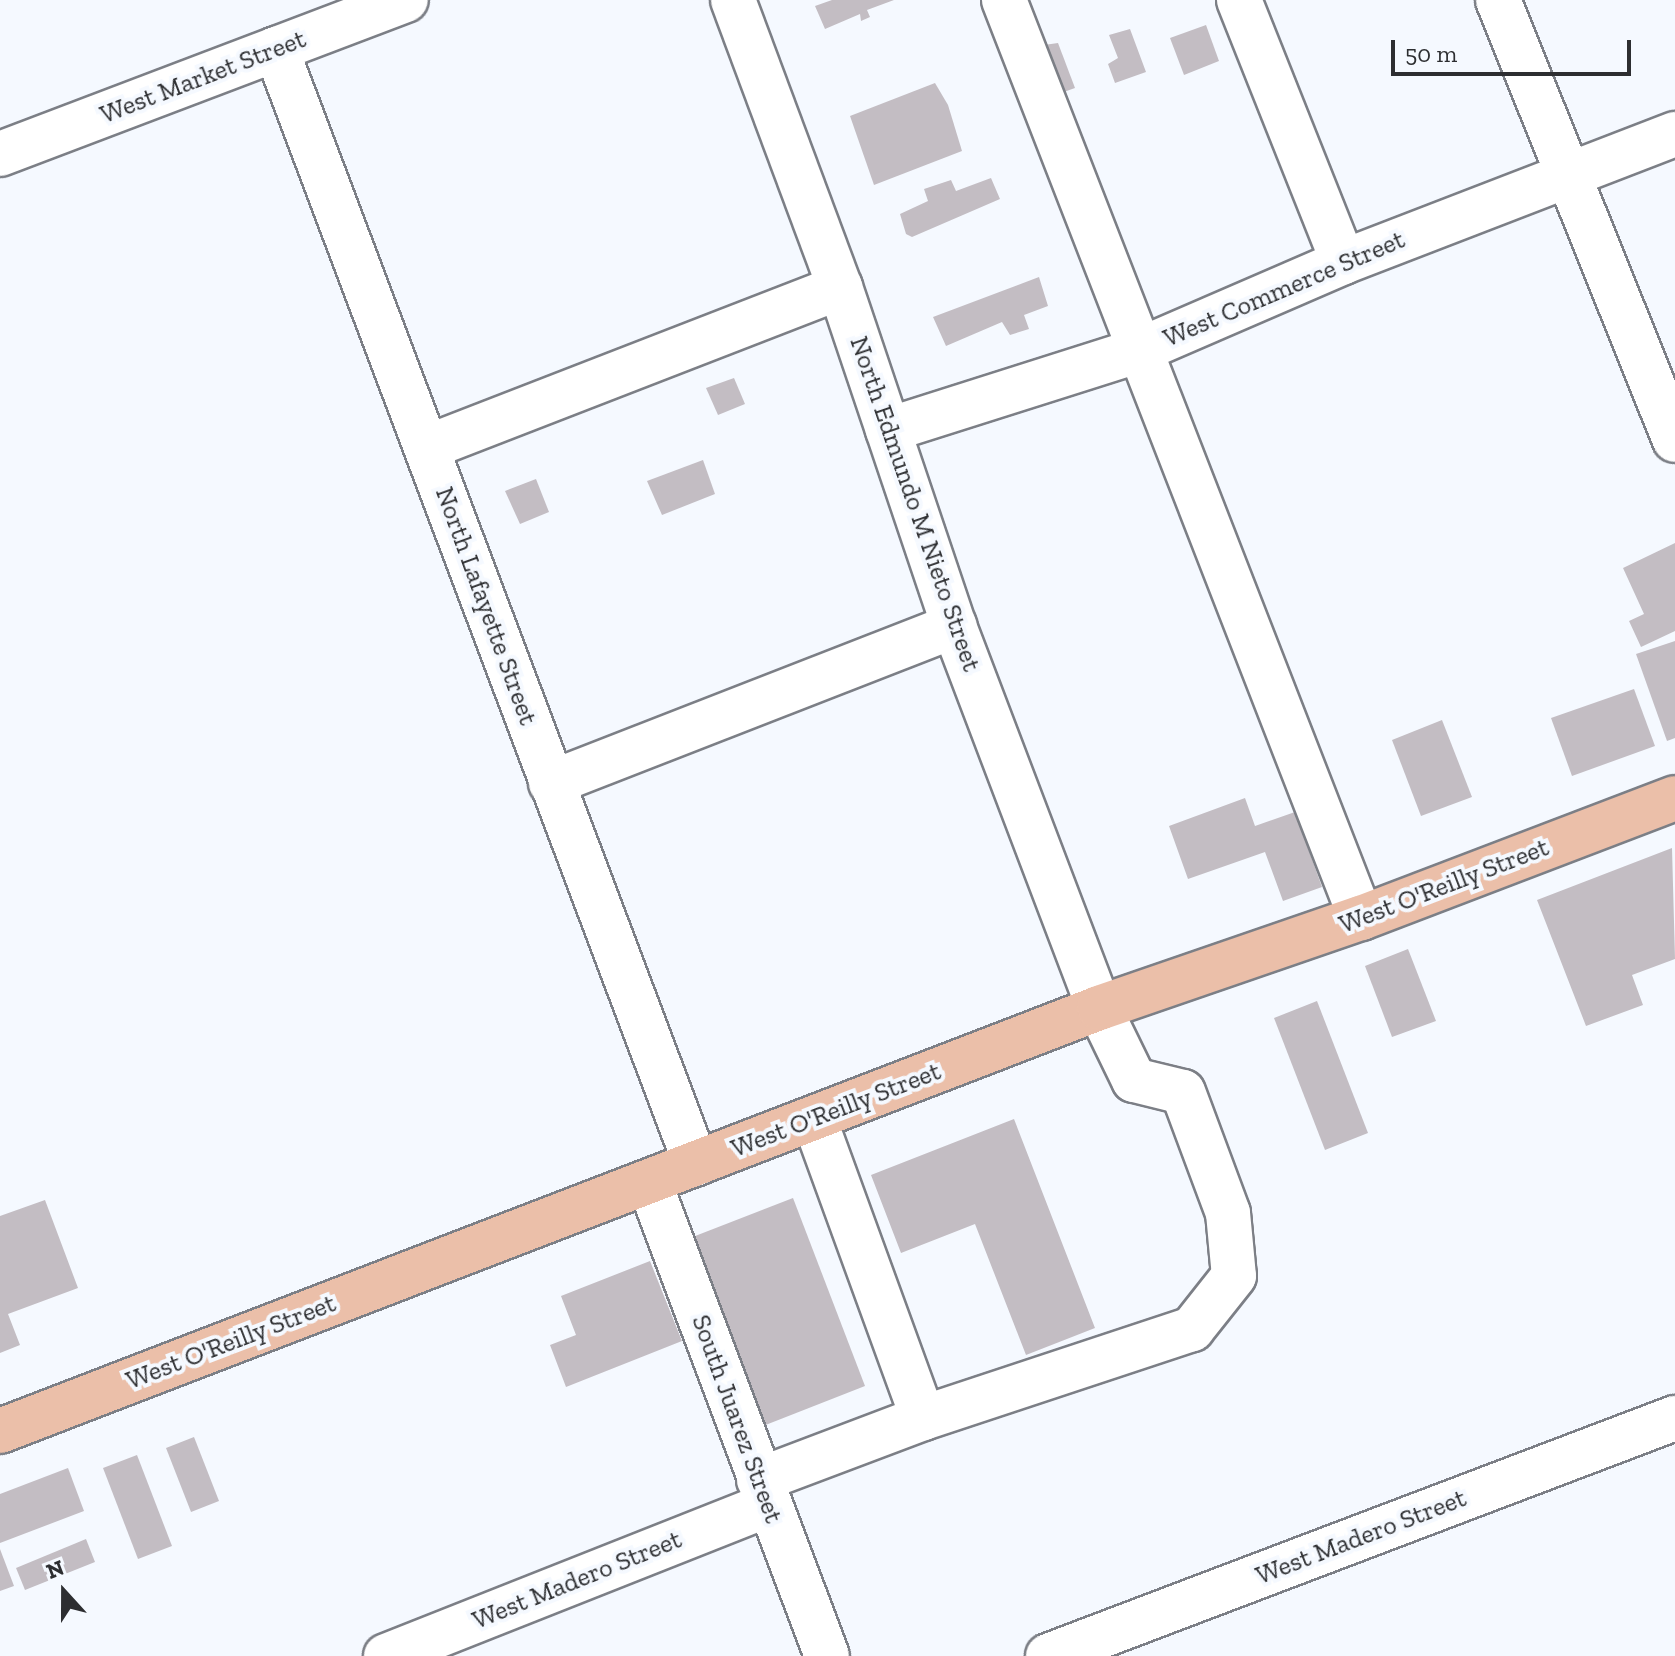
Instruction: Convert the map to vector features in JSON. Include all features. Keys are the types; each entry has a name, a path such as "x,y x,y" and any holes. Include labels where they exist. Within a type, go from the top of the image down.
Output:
{"main road":[{"name":"West O'Reilly Street","path":"0,1431 1099,1008 1361,918 1675,798"}],"street":[{"name":"West Market Street","path":"0,154 406,0"},
{"name":"North Edmundo M Nieto Street","path":"733,0 840,287 954,626 1099,1008 1134,1080 1183,1092 1228,1213 1234,1276 1192,1329 923,1418"},
{"path":"1004,0 1361,918"},
{"path":"1239,0 1343,262"},
{"path":"1498,0 1675,440"},
{"name":"North Lafayette Street","path":"276,49 696,1164"},
{"name":"West Commerce Street","path":"888,430 1140,350 1343,262 1675,134"},
{"path":"428,447 840,287"},
{"path":"551,783 954,626"},
{"path":"814,1118 923,1418"},
{"name":"South Juarez Street","path":"649,1182 827,1656"},
{"name":"West Madero Street","path":"386,1656 764,1492 923,1418"},
{"name":"West Madero Street","path":"1048,1656 1675,1418"}],"building":[{"path":"832,0 894,0 867,10 870,17 861,21 860,14 825,29 815,6"},
{"path":"1206,25 1219,61 1184,75 1170,38"},
{"path":"1130,29 1146,72 1115,83 1108,64 1118,58 1109,35"},
{"path":"1058,43 1075,88 1047,98 1044,45"},
{"path":"935,83 948,105 962,151 874,185 850,116"},
{"path":"991,178 1000,199 912,237 906,234 900,214 928,201 924,189 951,180 956,191"},
{"path":"1039,277 1048,306 1024,315 1029,329 1010,335 1002,322 946,346 933,317"},
{"path":"734,378 745,404 718,415 706,388"},
{"path":"703,460 715,494 662,515 647,481"},
{"path":"536,479 549,512 520,524 505,491"},
{"path":"1675,543 1675,631 1641,647 1629,621 1644,614 1623,568"},
{"path":"1675,641 1675,738 1667,741 1636,654"},
{"path":"1634,689 1655,746 1572,776 1551,718"},
{"path":"1442,720 1472,797 1421,816 1392,740"},
{"path":"1245,798 1255,826 1295,812 1322,887 1283,901 1265,852 1188,879 1169,826"},
{"path":"1672,848 1675,959 1632,975 1643,1005 1586,1026 1537,900"},
{"path":"1408,949 1436,1021 1392,1037 1365,966"},
{"path":"1317,1001 1368,1133 1325,1150 1274,1018"},
{"path":"1014,1119 1095,1328 1026,1355 975,1224 901,1253 871,1175"},
{"path":"793,1198 865,1386 763,1426 690,1238"},
{"path":"45,1200 78,1288 8,1314 20,1345 0,1353 0,1216"},
{"path":"650,1261 682,1341 566,1387 550,1345 576,1335 561,1296"},
{"path":"194,1437 219,1501 191,1512 166,1448"},
{"path":"137,1455 172,1546 138,1559 103,1468"},
{"path":"68,1468 84,1511 0,1543 0,1494"},
{"path":"86,1539 95,1562 25,1590 16,1568"},
{"path":"0,1549 14,1586 0,1591"}]}
